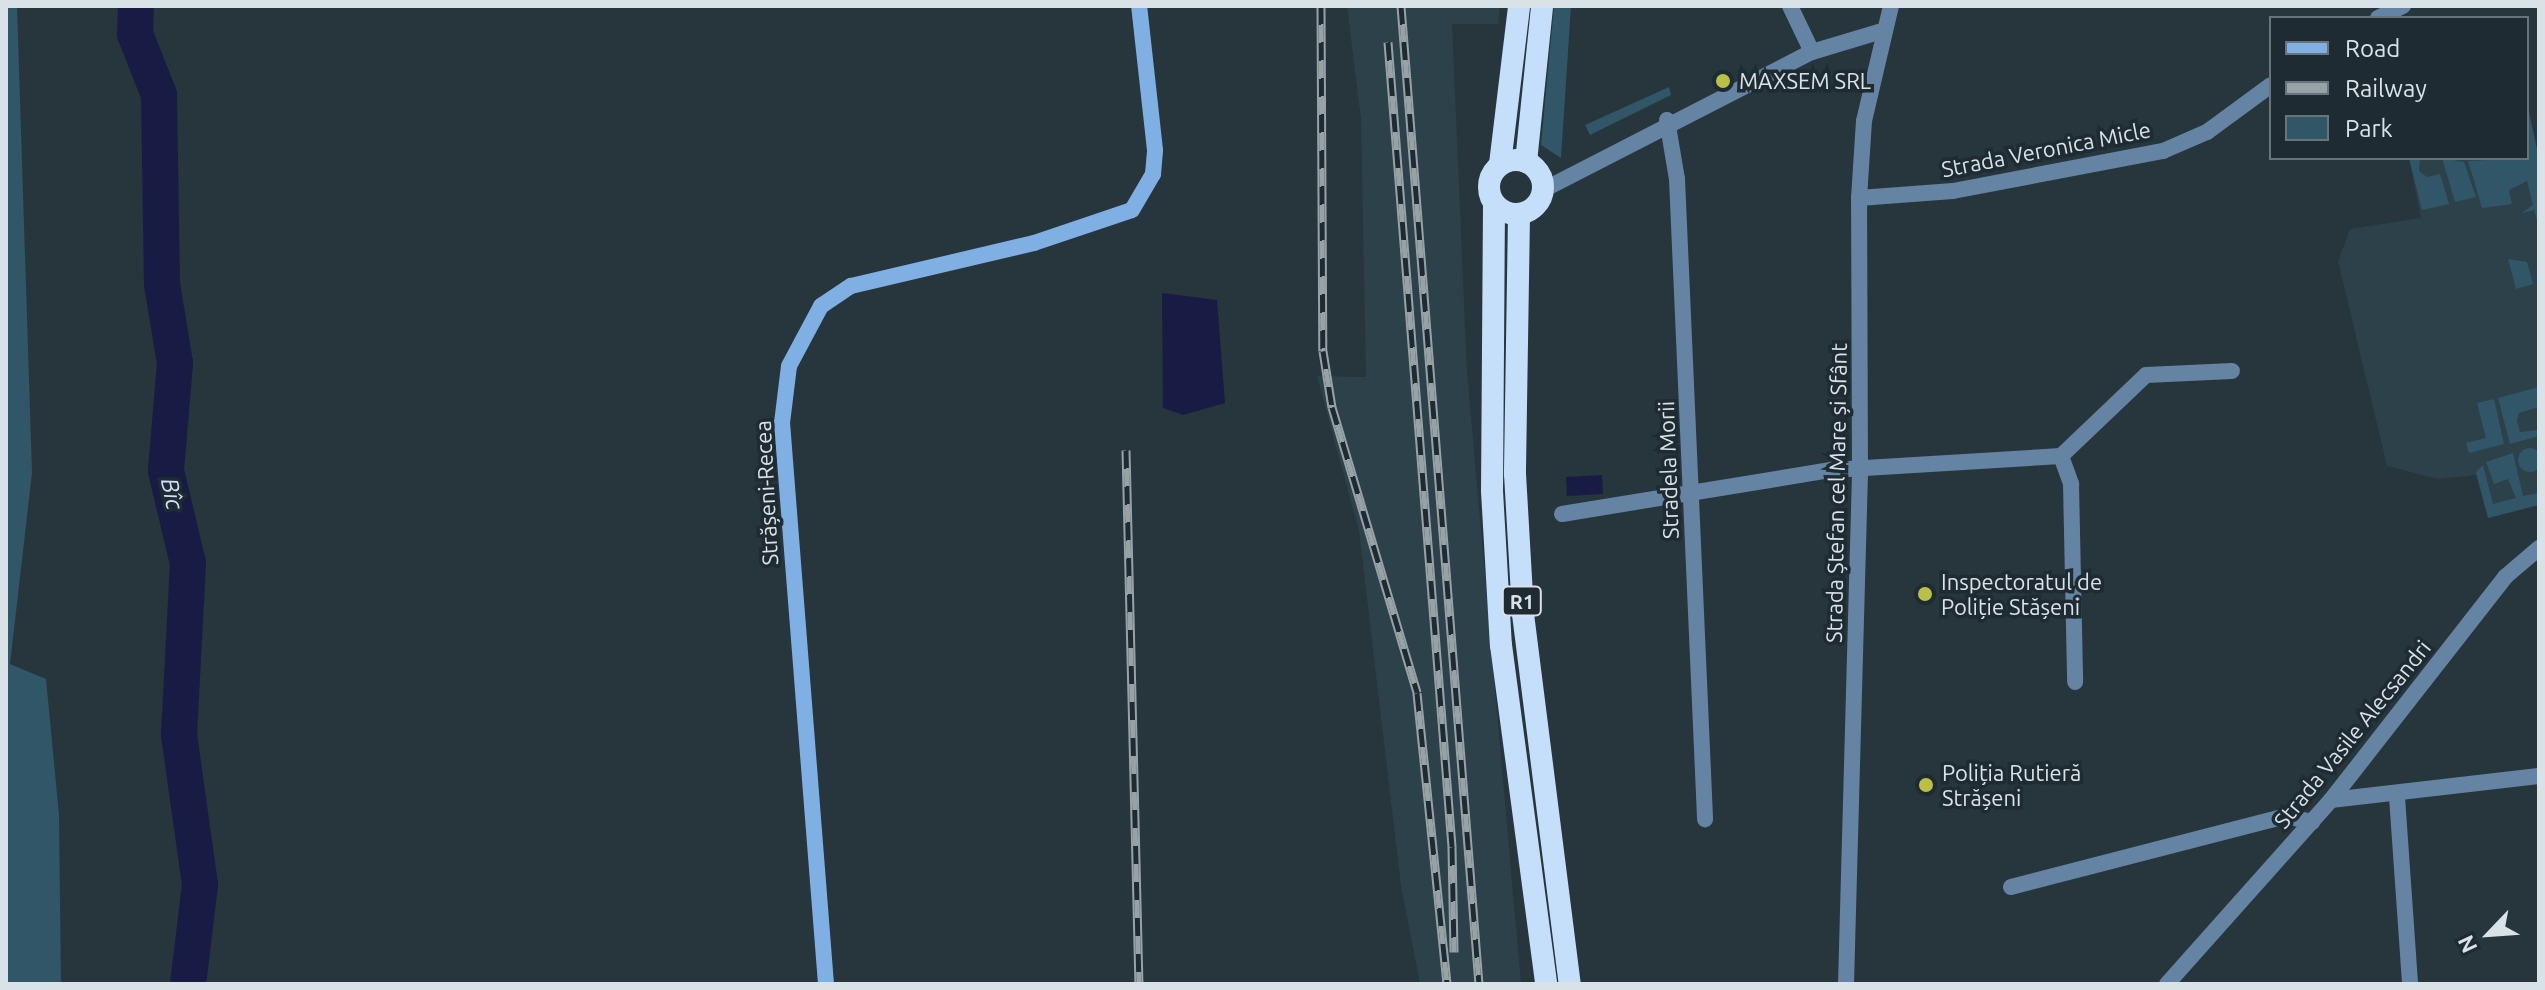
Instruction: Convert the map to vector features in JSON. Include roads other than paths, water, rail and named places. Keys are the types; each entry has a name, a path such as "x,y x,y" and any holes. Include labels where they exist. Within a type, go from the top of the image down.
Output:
{"highway":[{"path":"1500,164 1526,162 1539,173 1543,190 1535,207 1519,215 1494,205 1488,188 1500,164 1519,6"},
{"path":"1526,162 1542,6"},
{"name":"R1","path":"1494,205 1492,491 1501,645 1546,984"},
{"name":"R1","path":"1519,215 1515,474 1523,614 1570,984"}],"main road":[{"name":"Strășeni-Recea","path":"826,984 782,423 789,366 821,306 851,286 1034,243 1132,210 1153,174 1155,150 1139,6"}],"street":[{"path":"1790,6 1812,52"},
{"name":"Strada Ștefan cel Mare și Sfânt","path":"1846,984 1860,472 1859,198 1864,121 1891,6"},
{"path":"2382,16 2403,6"},
{"path":"1543,190 1667,120 1812,52 1885,30"},
{"name":"Strada Veronica Micle","path":"1859,198 1953,191 2163,151 2207,132 2269,86"},
{"name":"Stradela Morii","path":"1667,120 1677,179 1705,819"},
{"path":"1562,514 1832,470 1860,472 2061,456 2146,375 2232,371"},
{"path":"2061,456 2071,484 2075,682"},
{"name":"Strada Vasile Alecsandri","path":"2167,984 2331,800 2505,577 2539,548"},
{"path":"2331,800 2397,797 2539,776"},
{"path":"2397,797 2410,984"},
{"path":"2011,887 2286,816 2312,822"}],"waterway":[{"name":"Bîc","path":"136,6 135,34 159,95 162,284 175,363 166,471 188,563 179,735 200,885 188,984"}],"railway":[{"path":"1321,6 1323,351 1332,407 1417,693 1447,984"},
{"path":"1401,6 1479,984"},
{"path":"1388,42 1452,847 1454,952"},
{"path":"1126,450 1139,984"}],"place":[{"name":"MAXSEM SRL","path":"1723,81"},
{"name":"Inspectoratul de Poliție Stășeni","path":"1925,594"},
{"name":"Poliția Rutieră Strășeni","path":"1926,785"}]}
